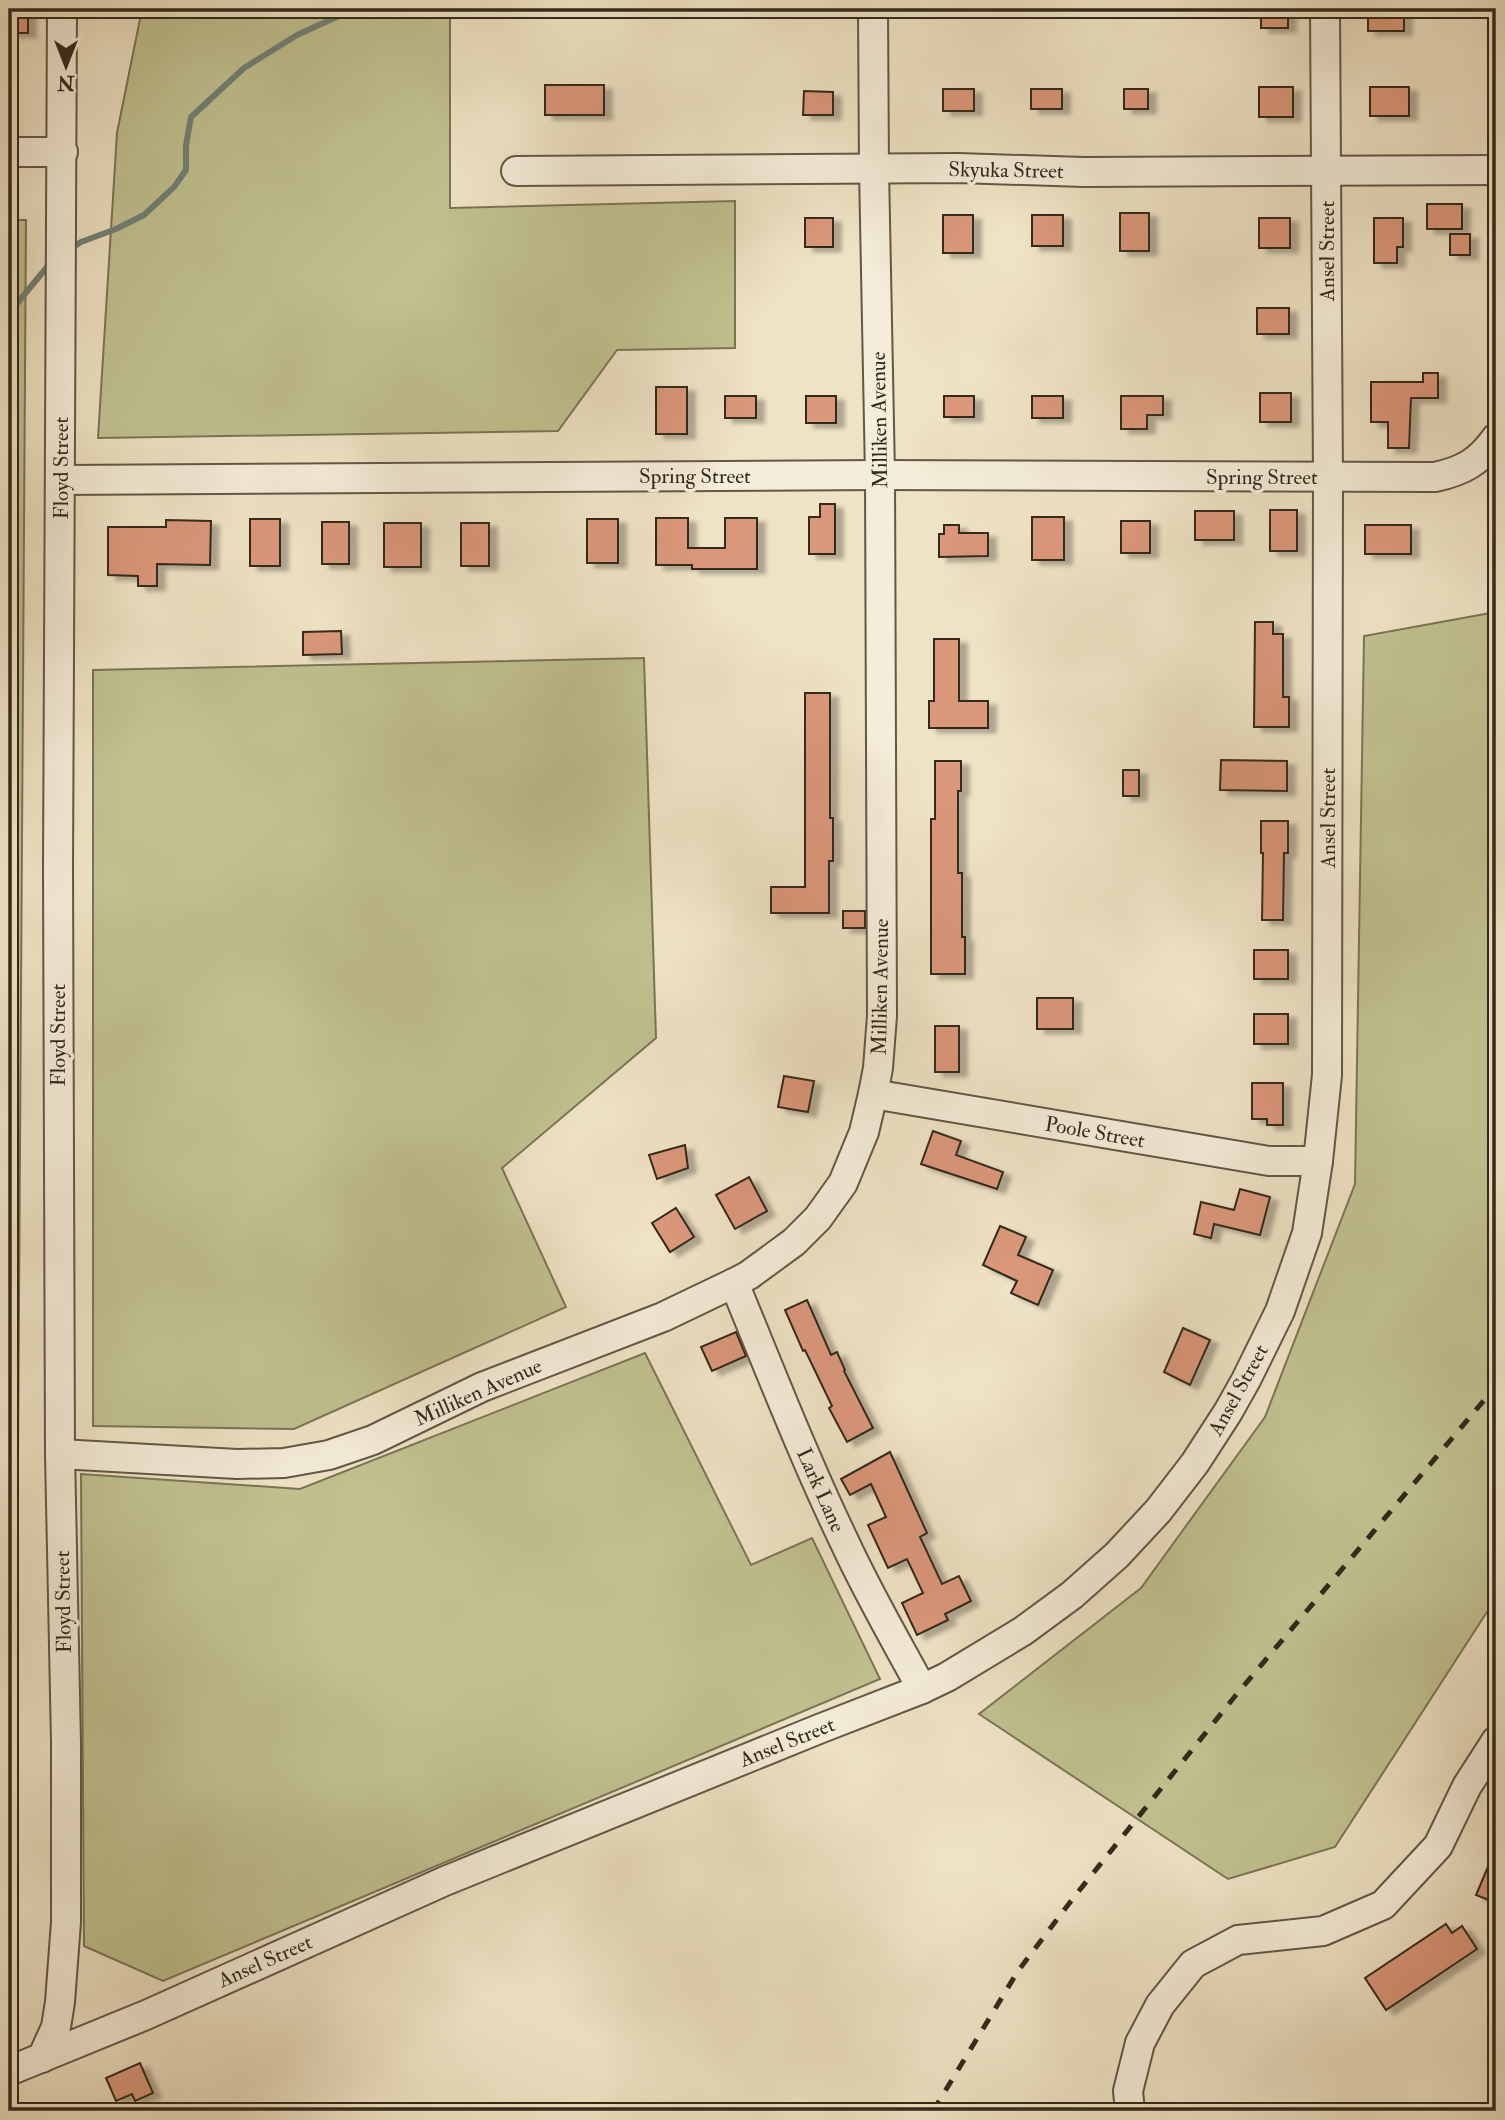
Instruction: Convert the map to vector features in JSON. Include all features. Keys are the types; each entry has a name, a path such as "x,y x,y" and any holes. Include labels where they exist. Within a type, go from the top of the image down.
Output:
{"street":[{"name":"Floyd Street","path":"42,2058 55,2027 60,2002 66,1922 66,1715 60,1454 58,867 62,9"},
{"name":"Milliken Avenue","path":"60,1454 237,1464 284,1463 329,1455 373,1440 482,1387 663,1317 749,1275 794,1242 818,1218 843,1183 864,1132 878,1069 883,1016 880,475 873,9"},
{"name":"Ansel Street","path":"9,2071 146,2015 445,1881 947,1677 1023,1631 1072,1595 1125,1546 1158,1511 1195,1463 1228,1412 1280,1311 1307,1233 1327,1075 1328,477 1325,9"},
{"path":"9,152 63,152"},
{"name":"Skyuka Street","path":"516,171 958,168 1084,172 1496,170"},
{"name":"Spring Street","path":"61,480 880,475 1435,477 1456,473 1480,457 1496,438"},
{"name":"Poole Street","path":"873,1094 1269,1161 1318,1161"},
{"name":"Lark Lane","path":"734,1283 806,1458 844,1541 922,1689"},
{"path":"1130,2111 1128,2091 1140,2043 1160,2005 1193,1964 1238,1940 1323,1931 1383,1905 1438,1846 1467,1786 1496,1741"}],"green space":[{"path":"142,9 450,9 450,208 735,201 735,348 617,350 558,431 98,438 117,133"},
{"path":"9,220 26,220 15,1922 9,1918"},
{"path":"1496,612 1496,1598 1335,1847 1228,1879 979,1714 1141,1588 1265,1417 1355,1184 1364,636"},
{"path":"644,658 656,1038 502,1168 566,1307 294,1429 93,1426 93,670"},
{"path":"645,1353 751,1565 812,1538 880,1679 163,1981 84,1946 81,1474 300,1489"}],"building":[{"path":"9,9 28,9 28,33 9,33"},
{"path":"1261,9 1288,9 1288,28 1261,28"},
{"path":"1368,9 1404,9 1404,31 1368,31"},
{"path":"545,85 604,85 604,115 545,115"},
{"path":"1259,87 1293,87 1293,117 1259,117"},
{"path":"1370,87 1409,87 1409,116 1370,116"},
{"path":"943,89 974,89 974,111 943,111"},
{"path":"1031,89 1062,89 1062,109 1031,109"},
{"path":"1124,89 1148,89 1148,109 1124,109"},
{"path":"804,91 833,92 833,115 803,115"},
{"path":"1427,204 1462,204 1462,229 1427,229"},
{"path":"1120,213 1149,213 1149,251 1120,251"},
{"path":"943,215 973,215 973,253 943,253"},
{"path":"1032,215 1063,215 1063,246 1032,246"},
{"path":"805,218 833,218 833,247 805,247"},
{"path":"1259,218 1290,218 1290,248 1259,248"},
{"path":"1374,218 1403,218 1403,247 1397,247 1397,263 1374,263"},
{"path":"1450,234 1470,234 1470,255 1450,255"},
{"path":"1257,308 1289,308 1289,334 1257,334"},
{"path":"1423,373 1438,373 1438,398 1411,398 1409,448 1388,448 1388,422 1371,422 1371,382 1423,382"},
{"path":"656,387 687,387 687,434 656,434"},
{"path":"1260,393 1291,393 1291,422 1260,422"},
{"path":"725,396 756,396 756,418 725,418"},
{"path":"806,396 836,396 836,423 806,423"},
{"path":"944,396 974,396 974,417 944,417"},
{"path":"1032,396 1063,396 1063,418 1032,418"},
{"path":"1121,396 1163,396 1163,415 1147,415 1147,429 1121,429"},
{"path":"820,504 835,504 835,554 809,554 809,517 820,517"},
{"path":"1270,510 1297,510 1297,551 1270,551"},
{"path":"1195,511 1234,511 1234,540 1195,540"},
{"path":"1032,517 1064,517 1064,560 1032,560"},
{"path":"656,518 688,518 688,548 725,548 725,518 757,518 757,569 692,569 692,565 656,565"},
{"path":"250,519 280,519 280,566 250,566"},
{"path":"587,519 618,519 618,563 587,563"},
{"path":"166,520 211,521 210,565 157,564 157,586 138,586 138,576 108,575 108,527 166,527"},
{"path":"1121,521 1150,521 1150,553 1121,553"},
{"path":"322,522 349,522 349,564 322,564"},
{"path":"384,523 421,523 421,567 384,567"},
{"path":"461,523 489,523 489,566 461,566"},
{"path":"944,525 959,525 959,533 988,533 988,556 939,557 939,534 944,534"},
{"path":"1365,525 1411,525 1411,554 1365,554"},
{"path":"1255,622 1273,622 1273,634 1283,634 1283,697 1289,697 1289,727 1254,727"},
{"path":"341,631 342,654 303,655 303,632"},
{"path":"934,639 959,639 959,701 988,701 988,728 929,728 929,701 934,701"},
{"path":"805,693 830,693 830,818 833,818 833,861 829,861 829,913 771,913 771,887 805,887"},
{"path":"1221,760 1287,761 1287,791 1220,790"},
{"path":"935,761 961,761 961,791 958,791 958,873 962,873 965,974 931,974 931,819 935,819"},
{"path":"1123,770 1139,770 1139,796 1123,796"},
{"path":"1261,821 1288,821 1288,853 1284,853 1283,920 1262,920"},
{"path":"843,911 865,911 865,928 843,928"},
{"path":"1254,950 1288,950 1288,979 1254,979"},
{"path":"1037,998 1073,998 1073,1029 1037,1029"},
{"path":"1254,1014 1288,1014 1288,1044 1254,1044"},
{"path":"935,1026 959,1026 959,1072 935,1072"},
{"path":"784,1076 814,1081 808,1112 778,1107"},
{"path":"1252,1083 1283,1083 1283,1125 1267,1125 1267,1119 1252,1119"},
{"path":"933,1131 961,1141 956,1155 1003,1172 997,1189 921,1164"},
{"path":"685,1145 688,1168 657,1179 649,1155"},
{"path":"749,1177 767,1211 735,1229 716,1195"},
{"path":"1240,1189 1270,1197 1260,1235 1214,1224 1211,1238 1194,1234 1201,1202 1234,1210"},
{"path":"676,1208 694,1237 670,1252 652,1223"},
{"path":"1000,1226 1026,1237 1018,1255 1053,1270 1038,1305 1011,1293 1017,1281 983,1265"},
{"path":"807,1300 831,1355 837,1352 873,1428 847,1442 785,1310"},
{"path":"1183,1328 1210,1340 1190,1385 1164,1372"},
{"path":"736,1332 746,1356 712,1371 701,1347"},
{"path":"890,1452 927,1533 920,1537 942,1584 959,1576 971,1601 945,1614 948,1620 917,1635 902,1603 923,1593 907,1559 888,1568 868,1525 886,1517 871,1484 850,1495 841,1479"},
{"path":"1496,1848 1496,1903 1476,1895"},
{"path":"1446,1924 1452,1933 1462,1926 1477,1949 1386,2010 1365,1978"},
{"path":"140,2063 153,2093 135,2101 132,2094 116,2101 106,2078"}],"waterway":[{"path":"70,249 144,215 174,187 186,170 186,145 191,117 244,68 297,35 354,9"},
{"path":"9,313 52,261"}],"railway":[{"path":"933,2111 1018,1971 1074,1897 1236,1695 1496,1386"}]}
